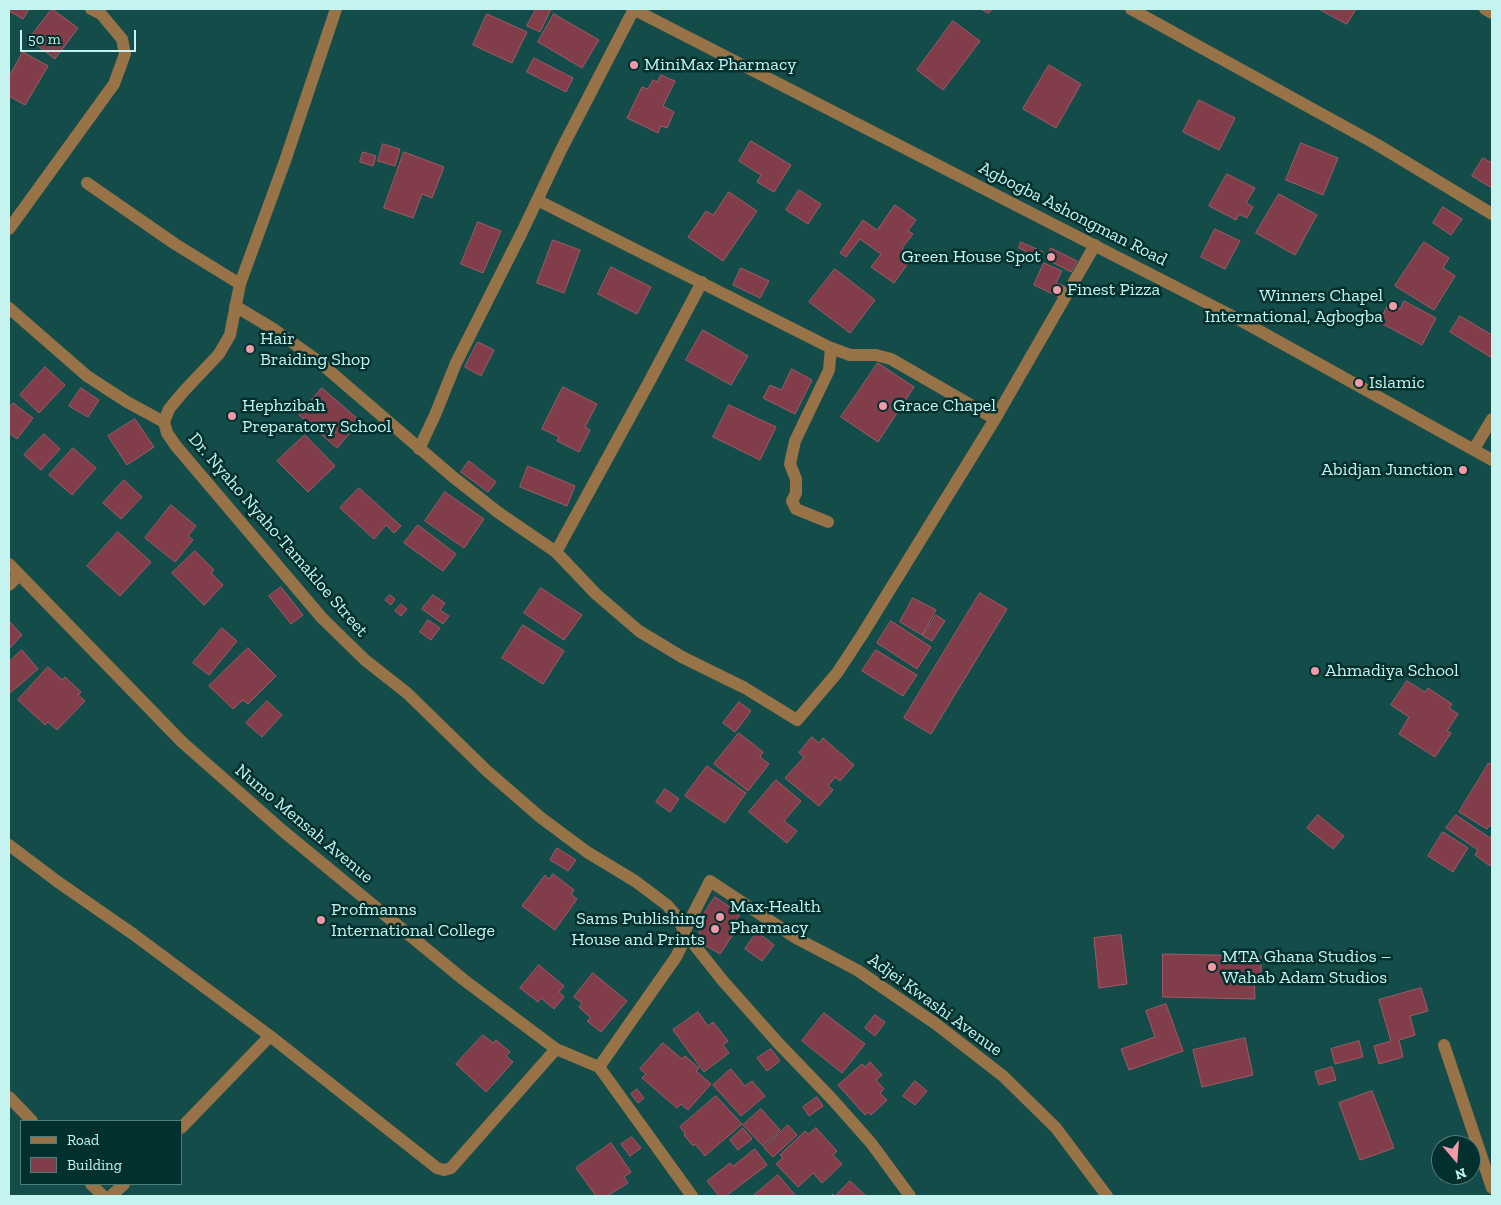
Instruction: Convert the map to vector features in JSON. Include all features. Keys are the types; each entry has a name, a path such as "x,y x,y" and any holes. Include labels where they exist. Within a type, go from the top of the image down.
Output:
{"street":[{"path":"9,229 114,84 126,54 122,39 101,14 91,9"},
{"path":"9,308 87,376 127,402 164,422 169,409 219,354 230,335 240,284 285,161 336,9"},
{"path":"419,449 456,363 634,9"},
{"name":"Agbogba Ashongman Road","path":"634,9 1238,319 1492,460"},
{"path":"1131,9 1376,144 1492,214"},
{"path":"1485,9 1492,13"},
{"path":"87,183 175,244 240,284"},
{"path":"538,200 830,348 850,355 876,354 891,359 995,419"},
{"path":"235,306 275,330 318,361 419,449 499,512 556,552 596,594 639,631 682,657 745,688 798,720 837,673 995,419 1095,245"},
{"path":"556,552 702,282"},
{"path":"828,522 793,505 792,501 796,493 796,478 790,464 795,441 829,370 830,348"},
{"path":"1474,449 1492,419"},
{"name":"Dr. Nyaho Nyaho-Tamakloe Street","path":"164,422 167,433 176,446 328,624 365,660 407,694 487,772 540,817 587,852 635,881 667,906 678,919 684,932 723,981 871,1143 910,1196"},
{"name":"Numo Mensah Avenue","path":"9,564 182,742 268,818 464,980 556,1049 599,1067"},
{"path":"9,585 19,575"},
{"path":"9,845 270,1036 437,1168 444,1170 451,1168 556,1049"},
{"name":"Adjei Kwashi Avenue","path":"684,932 710,881 796,938 857,970 936,1024 1003,1076 1056,1128 1107,1196"},
{"path":"684,932 682,945 676,957 599,1067 692,1196"},
{"path":"182,1127 270,1036"},
{"path":"1444,1045 1492,1188"},
{"path":"9,1097 31,1120"},
{"path":"92,1185 103,1196"},
{"path":"112,1196 123,1185"}],"building":[{"path":"9,9 29,9 23,19 9,11"},
{"path":"52,9 78,28 55,59 29,39"},
{"path":"536,9 551,9 540,32 527,26"},
{"path":"981,9 992,9 989,13"},
{"path":"1319,9 1356,9 1347,24"},
{"path":"487,14 527,32 512,63 473,45"},
{"path":"554,14 599,40 582,68 538,42"},
{"path":"953,21 980,41 943,90 917,70"},
{"path":"23,52 48,66 25,105 9,96 9,77"},
{"path":"534,58 573,78 566,92 527,72"},
{"path":"1049,65 1081,84 1056,128 1023,109"},
{"path":"661,75 675,81 663,106 674,112 667,128 661,126 658,133 627,118 642,87 648,89 653,80 657,82"},
{"path":"1199,100 1235,118 1219,150 1183,132"},
{"path":"751,141 791,165 774,192 757,182 761,175 739,161"},
{"path":"1301,143 1338,158 1323,195 1286,180"},
{"path":"383,144 400,149 395,166 378,161"},
{"path":"363,152 376,156 373,166 360,162"},
{"path":"404,152 444,167 432,198 422,194 413,218 384,208"},
{"path":"1483,158 1492,163 1492,188 1472,176"},
{"path":"1227,174 1255,188 1246,203 1253,207 1247,218 1239,214 1236,220 1209,206"},
{"path":"799,190 821,204 808,224 786,210"},
{"path":"729,192 757,211 723,261 688,237 706,211 713,215"},
{"path":"1279,194 1317,215 1295,255 1256,233"},
{"path":"895,205 916,220 908,231 913,234 902,248 913,256 894,283 871,267 881,254 860,239 846,257 840,253 863,220 877,230"},
{"path":"1443,207 1462,219 1451,235 1433,223"},
{"path":"478,222 501,231 483,273 461,264"},
{"path":"1215,229 1240,241 1225,269 1201,257"},
{"path":"553,240 580,250 564,293 537,283"},
{"path":"1021,242 1043,252 1039,258 1019,248"},
{"path":"1424,242 1449,258 1443,268 1455,276 1434,310 1395,286"},
{"path":"1051,248 1077,261 1071,272 1046,259"},
{"path":"1044,263 1062,271 1056,283 1064,286 1059,297 1034,285"},
{"path":"611,267 651,287 637,314 598,294"},
{"path":"741,268 769,281 760,298 733,285"},
{"path":"835,269 875,300 850,333 809,302"},
{"path":"1404,301 1436,318 1422,345 1379,322 1389,303 1400,309"},
{"path":"1460,316 1492,335 1492,358 1450,332"},
{"path":"703,330 748,356 731,385 686,360"},
{"path":"478,342 494,350 481,376 465,367"},
{"path":"878,363 914,387 878,442 841,417"},
{"path":"45,367 65,385 39,413 20,395"},
{"path":"792,369 812,380 795,414 763,398 770,385 781,390"},
{"path":"563,387 597,404 585,427 590,430 579,452 557,441 559,437 542,429"},
{"path":"81,388 99,400 88,417 69,406"},
{"path":"322,388 360,421 337,448 299,415"},
{"path":"13,403 33,418 17,439 9,433 9,409"},
{"path":"729,405 776,427 760,460 713,437"},
{"path":"135,419 154,447 127,465 108,436"},
{"path":"44,434 60,449 41,470 24,455"},
{"path":"305,435 335,466 308,492 277,461"},
{"path":"73,448 96,468 72,495 49,475"},
{"path":"469,461 496,482 488,492 461,472"},
{"path":"528,466 575,486 567,506 520,487"},
{"path":"124,480 142,497 121,519 103,503"},
{"path":"359,488 401,526 394,533 386,525 374,539 340,508"},
{"path":"445,492 484,519 464,548 425,521"},
{"path":"171,505 196,526 188,536 193,540 175,562 145,538"},
{"path":"418,525 456,554 443,571 404,543"},
{"path":"118,532 151,562 120,596 87,566"},
{"path":"195,551 214,570 211,573 223,585 204,605 172,573"},
{"path":"281,587 303,615 291,624 269,596"},
{"path":"541,588 582,615 564,640 524,613"},
{"path":"980,593 1007,609 931,734 904,718"},
{"path":"390,595 395,599 391,605 385,600"},
{"path":"433,595 445,603 440,610 449,616 443,624 422,609"},
{"path":"913,598 936,610 922,635 900,622"},
{"path":"401,604 407,609 401,616 395,611"},
{"path":"936,615 945,621 932,641 923,636"},
{"path":"428,620 440,628 431,640 420,632"},
{"path":"9,621 22,635 9,649"},
{"path":"891,621 931,647 917,669 877,643"},
{"path":"523,625 564,651 543,684 502,658"},
{"path":"222,628 237,641 209,675 193,663"},
{"path":"248,648 276,676 248,704 243,700 233,709 209,686"},
{"path":"22,650 38,669 10,693 9,662"},
{"path":"876,650 917,675 903,696 862,671"},
{"path":"48,667 62,680 65,677 81,692 78,695 85,701 57,730 48,722 45,725 18,700"},
{"path":"1407,681 1425,692 1428,688 1452,704 1449,708 1458,714 1447,731 1451,733 1435,757 1399,734 1409,717 1391,705"},
{"path":"267,701 282,715 262,737 246,723"},
{"path":"739,702 751,711 735,732 723,723"},
{"path":"739,733 763,752 760,757 769,764 748,791 714,764"},
{"path":"812,737 819,743 823,738 854,765 840,781 835,777 828,786 833,790 819,806 785,778 804,757 799,753"},
{"path":"1489,763 1492,765 1492,827 1490,825 1487,829 1459,812"},
{"path":"707,766 746,793 725,823 685,796"},
{"path":"776,780 801,801 784,821 797,831 787,843 749,812"},
{"path":"665,789 679,799 670,812 656,802"},
{"path":"1318,815 1344,836 1333,849 1307,828"},
{"path":"1456,815 1490,838 1492,834 1492,862 1490,866 1475,855 1478,850 1446,828"},
{"path":"1443,832 1468,848 1453,872 1428,856"},
{"path":"557,848 576,860 568,871 550,860"},
{"path":"553,874 574,890 571,894 577,899 555,930 522,906 545,875 549,879"},
{"path":"715,897 740,914 728,933 732,936 720,954 703,944 698,928 699,921"},
{"path":"757,932 774,945 762,961 745,949"},
{"path":"1121,935 1127,984 1099,988 1094,938"},
{"name":"MTA Ghana Studios – Wahab Adam Studios","path":"1163,954 1261,956 1261,978 1254,978 1255,999 1163,997"},
{"path":"539,965 564,986 559,992 564,997 554,1009 541,998 538,1002 520,988"},
{"path":"593,973 627,1001 601,1032 587,1021 591,1018 579,1007 582,1003 574,997"},
{"path":"1421,988 1428,1011 1410,1016 1415,1035 1399,1040 1403,1057 1379,1064 1374,1046 1391,1041 1379,1000"},
{"path":"1166,1004 1183,1051 1129,1070 1121,1049 1155,1037 1146,1011"},
{"path":"698,1012 708,1026 713,1022 728,1041 723,1045 729,1053 704,1072 673,1030"},
{"path":"824,1013 865,1044 842,1073 802,1041"},
{"path":"875,1015 885,1022 875,1036 865,1028"},
{"path":"483,1035 493,1043 496,1040 510,1052 506,1056 513,1062 486,1092 456,1064"},
{"path":"1245,1038 1253,1075 1202,1087 1193,1050"},
{"path":"1359,1041 1363,1057 1335,1064 1331,1049"},
{"path":"663,1043 682,1059 685,1056 699,1068 696,1071 711,1084 688,1110 681,1104 677,1108 642,1078 646,1074 640,1069"},
{"path":"771,1049 780,1061 767,1071 757,1058"},
{"path":"870,1062 882,1075 876,1080 884,1089 880,1093 887,1100 871,1115 868,1112 865,1115 838,1085 862,1064 865,1067"},
{"path":"1332,1067 1336,1080 1319,1085 1315,1072"},
{"path":"731,1069 745,1086 752,1081 765,1096 741,1116 713,1085"},
{"path":"915,1081 927,1091 915,1105 903,1096"},
{"path":"637,1089 644,1098 638,1103 631,1094"},
{"path":"1372,1091 1394,1148 1360,1160 1339,1103"},
{"path":"716,1096 742,1124 705,1156 695,1144 693,1146 680,1127"},
{"path":"817,1097 823,1106 809,1116 803,1107"},
{"path":"761,1109 780,1130 763,1146 743,1125"},
{"path":"788,1125 797,1135 773,1157 764,1148"},
{"path":"743,1128 752,1139 738,1150 730,1140"},
{"path":"816,1128 837,1151 833,1155 842,1164 822,1183 813,1173 798,1187 776,1164 783,1158 780,1155 805,1131 808,1134"},
{"path":"632,1137 641,1148 630,1156 621,1144"},
{"path":"611,1143 631,1172 624,1177 628,1183 607,1196 596,1196 576,1168"},
{"path":"755,1149 767,1165 726,1196 719,1196 707,1181 730,1163 733,1166"},
{"path":"778,1175 796,1196 753,1196"},
{"path":"850,1181 866,1196 835,1196"}],"place":[{"name":"MiniMax Pharmacy","path":"634,65"},
{"name":"Green House Spot","path":"1051,257"},
{"name":"Finest Pizza","path":"1057,290"},
{"name":"Winners Chapel International, Agbogba","path":"1393,306"},
{"name":"Hair Braiding Shop","path":"250,349"},
{"name":"Islamic","path":"1359,383"},
{"name":"Grace Chapel","path":"883,406"},
{"name":"Hephzibah Preparatory School","path":"232,416"},
{"name":"Abidjan Junction","path":"1463,470"},
{"name":"Ahmadiya School","path":"1315,671"},
{"name":"Max-Health Pharmacy","path":"720,917"},
{"name":"Profmanns International College","path":"321,920"},
{"name":"Sams Publishing House and Prints","path":"715,929"},
{"name":"MTA Ghana Studios – Wahab Adam Studios","path":"1212,967"}]}
